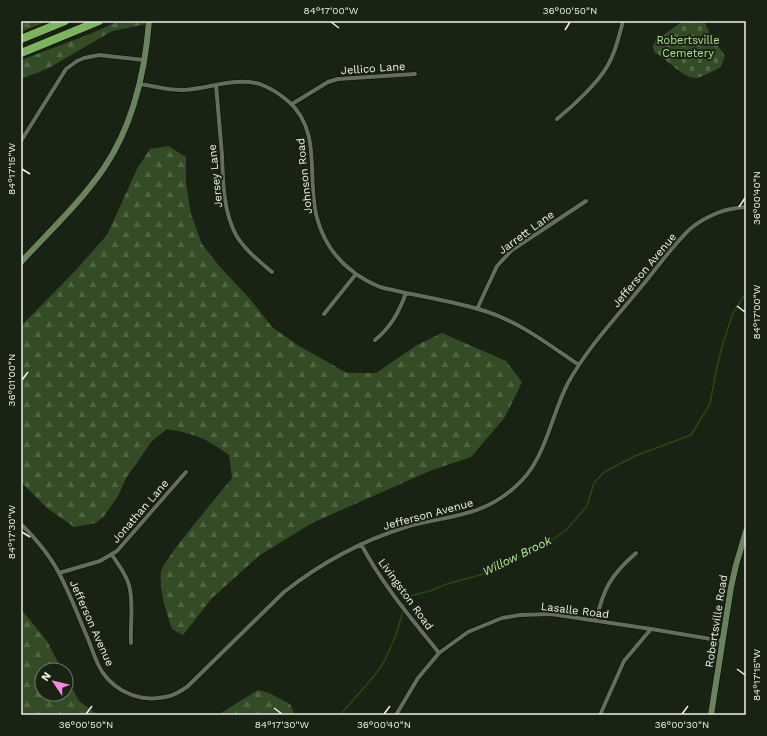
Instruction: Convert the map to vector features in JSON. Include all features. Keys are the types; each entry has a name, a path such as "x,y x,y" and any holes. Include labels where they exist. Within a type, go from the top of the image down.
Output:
{"highway":[{"path":"21,39 65,21"},
{"path":"21,53 99,21"}],"street":[{"path":"21,262 89,188 119,142 129,120 140,84 149,21"},
{"path":"557,119 574,105 608,66 618,41 623,21"},
{"path":"21,141 66,69 77,61 84,58 99,56 144,60"},
{"name":"Jellico Lane","path":"292,104 328,82 338,79 415,74"},
{"name":"Johnson Road","path":"140,84 165,89 182,90 240,81 259,84 276,91 292,104 305,123 312,148 314,206 322,234 336,257 366,281 380,287 477,309 504,318 579,365"},
{"name":"Jersey Lane","path":"216,85 225,202 228,215 237,236 244,246 253,257 272,272"},
{"name":"Jarrett Lane","path":"477,309 492,274 502,259 512,250 586,201"},
{"name":"Jefferson Avenue","path":"21,524 35,538 60,573 98,664 109,680 123,691 137,697 150,699 176,694 187,687 289,588 336,556 361,544 407,527 483,509 504,497 517,486 533,467 538,458 561,398 579,365 601,336 688,232 705,219 717,213 746,207"},
{"path":"324,314 356,274"},
{"path":"375,340 384,333 399,312 406,293"},
{"name":"Jonathan Lane","path":"60,573 100,561 112,555 128,539 186,472"},
{"name":"Robertsville Road","path":"711,715 736,565 746,531"},
{"name":"Livingston Road","path":"361,544 372,566 386,586 439,653"},
{"path":"596,620 602,597 610,581 636,553"},
{"path":"112,555 129,585 131,595 132,643"},
{"name":"Lasalle Road","path":"396,715 418,678 439,653 468,632 502,618 520,615 551,614 723,640"},
{"path":"600,715 624,661 651,629"}],"green space":[{"path":"21,21 48,21 21,32"},
{"path":"119,21 145,21 146,24 112,31 49,68 21,79 21,60 90,34"},
{"name":"Robertsville Cemetery","path":"683,21 704,21 711,36 725,56 721,67 701,77 690,77 655,53 653,47 655,41"},
{"path":"168,146 186,157 186,183 191,214 202,244 220,267 250,299 272,327 299,346 347,373 376,373 417,345 442,333 506,361 522,382 505,417 471,457 432,470 312,523 260,555 212,598 183,635 172,629 162,594 161,572 164,565 181,541 232,478 229,455 214,444 200,438 167,429 152,441 126,478 118,496 104,516 96,523 74,527 47,508 21,482 21,326 75,271 107,235 137,169 150,149"},
{"path":"21,609 47,641 58,662 34,662 34,702 74,702 74,692 79,701 98,715 21,715"},
{"path":"258,690 269,693 290,704 295,715 218,715"}],"waterway":[{"name":"Willow Brook","path":"404,607 409,596 480,575 546,544 566,530 587,506 594,483 604,472 635,456 691,435 710,404 722,347 733,313 746,293"},
{"name":"Willow Brook","path":"340,715 375,675 385,660 396,635 403,611"}]}
